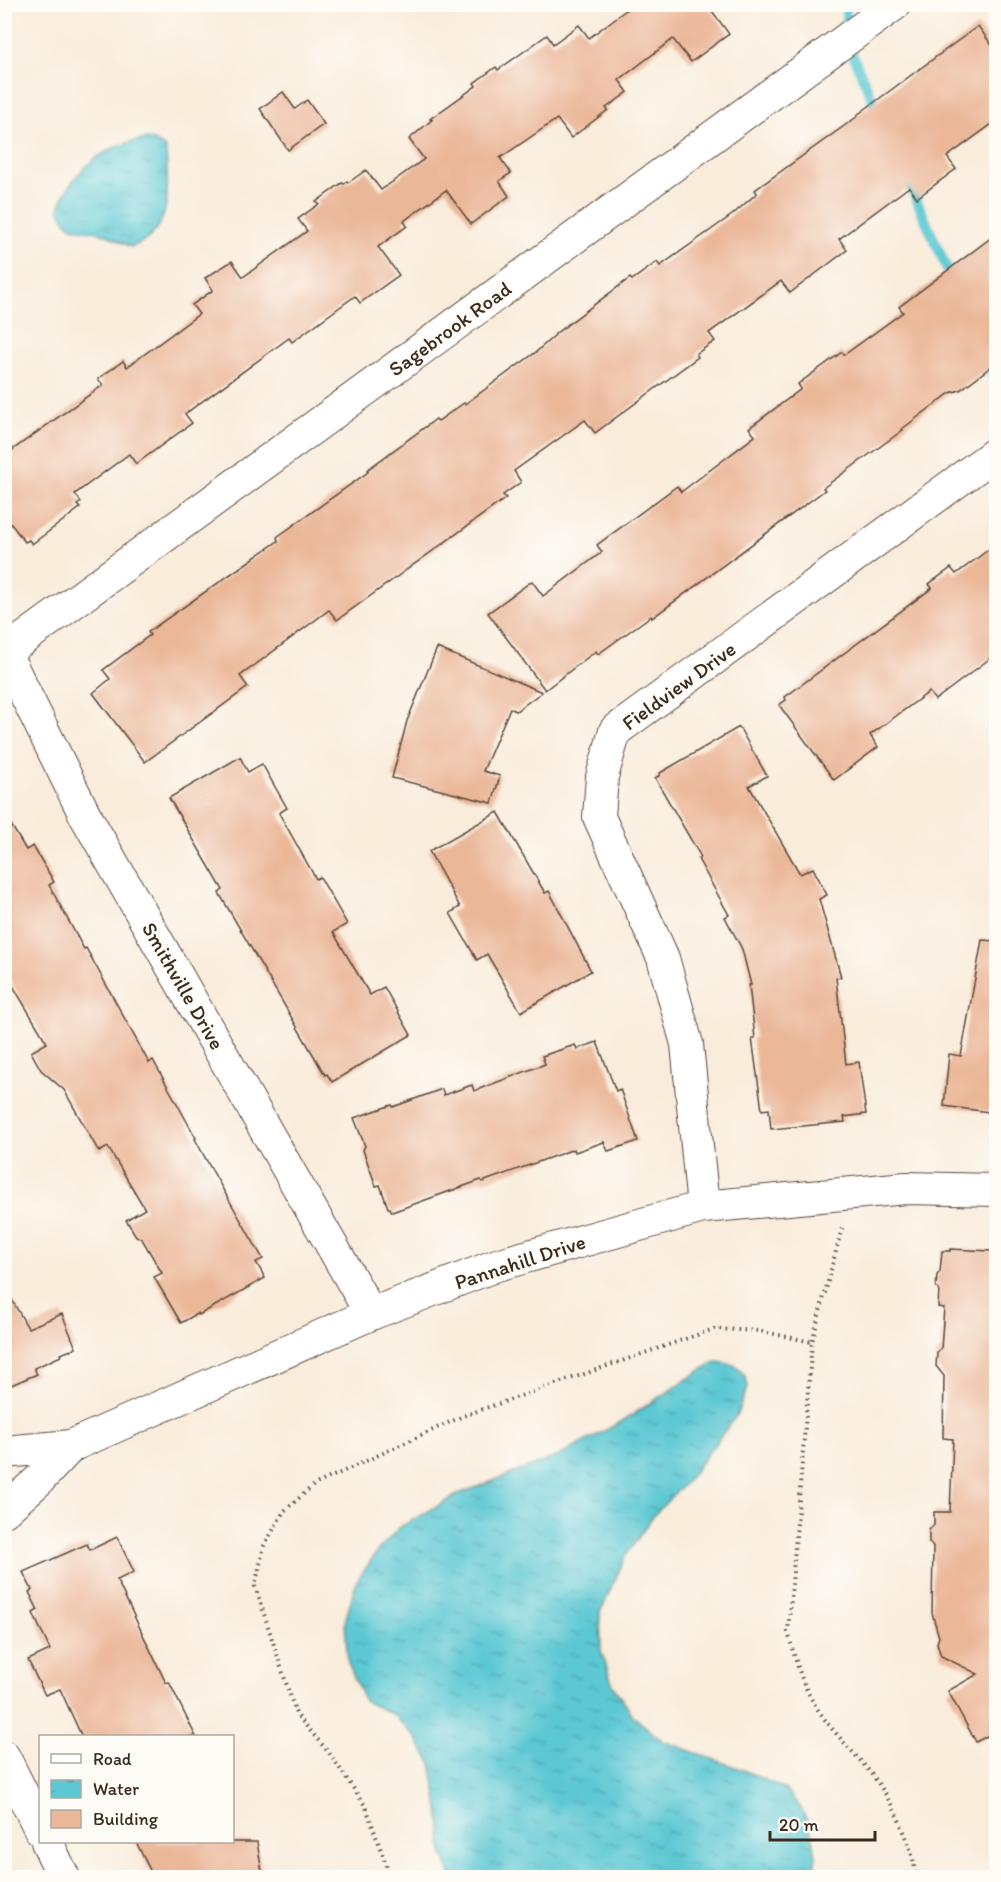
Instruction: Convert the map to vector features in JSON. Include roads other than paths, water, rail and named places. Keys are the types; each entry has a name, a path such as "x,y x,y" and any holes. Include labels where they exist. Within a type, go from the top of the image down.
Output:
{"street":[{"name":"Sagebrook Road","path":"4,653 895,4"},
{"name":"Fieldview Drive","path":"703,1207 687,1044 663,958 599,817 602,777 615,731 996,453"},
{"name":"Smithville Drive","path":"4,653 85,815 371,1314"},
{"name":"Pannahill Drive","path":"4,1452 71,1446 371,1314 497,1265 703,1207 906,1188 996,1190"},
{"name":"Pannahill Drive","path":"4,1510 38,1481 71,1446"},
{"path":"4,1757 39,1827"},
{"path":"46,1843 64,1878"}],"water":[{"path":"150,139 166,148 166,206 156,230 145,240 131,247 105,234 77,228 67,223 59,208 65,194 82,170 106,152 135,141"},
{"path":"717,1362 734,1365 746,1378 748,1387 736,1416 686,1482 653,1516 625,1557 600,1613 601,1651 613,1686 634,1717 663,1741 743,1770 785,1789 801,1808 812,1831 816,1856 813,1877 452,1877 443,1854 439,1808 431,1763 415,1736 392,1714 364,1701 348,1663 345,1622 356,1582 379,1549 400,1527 461,1493 559,1456 626,1419"}],"waterway":[{"path":"845,4 850,49 879,115"},
{"path":"908,181 953,282"},
{"path":"985,354 996,381"}]}
